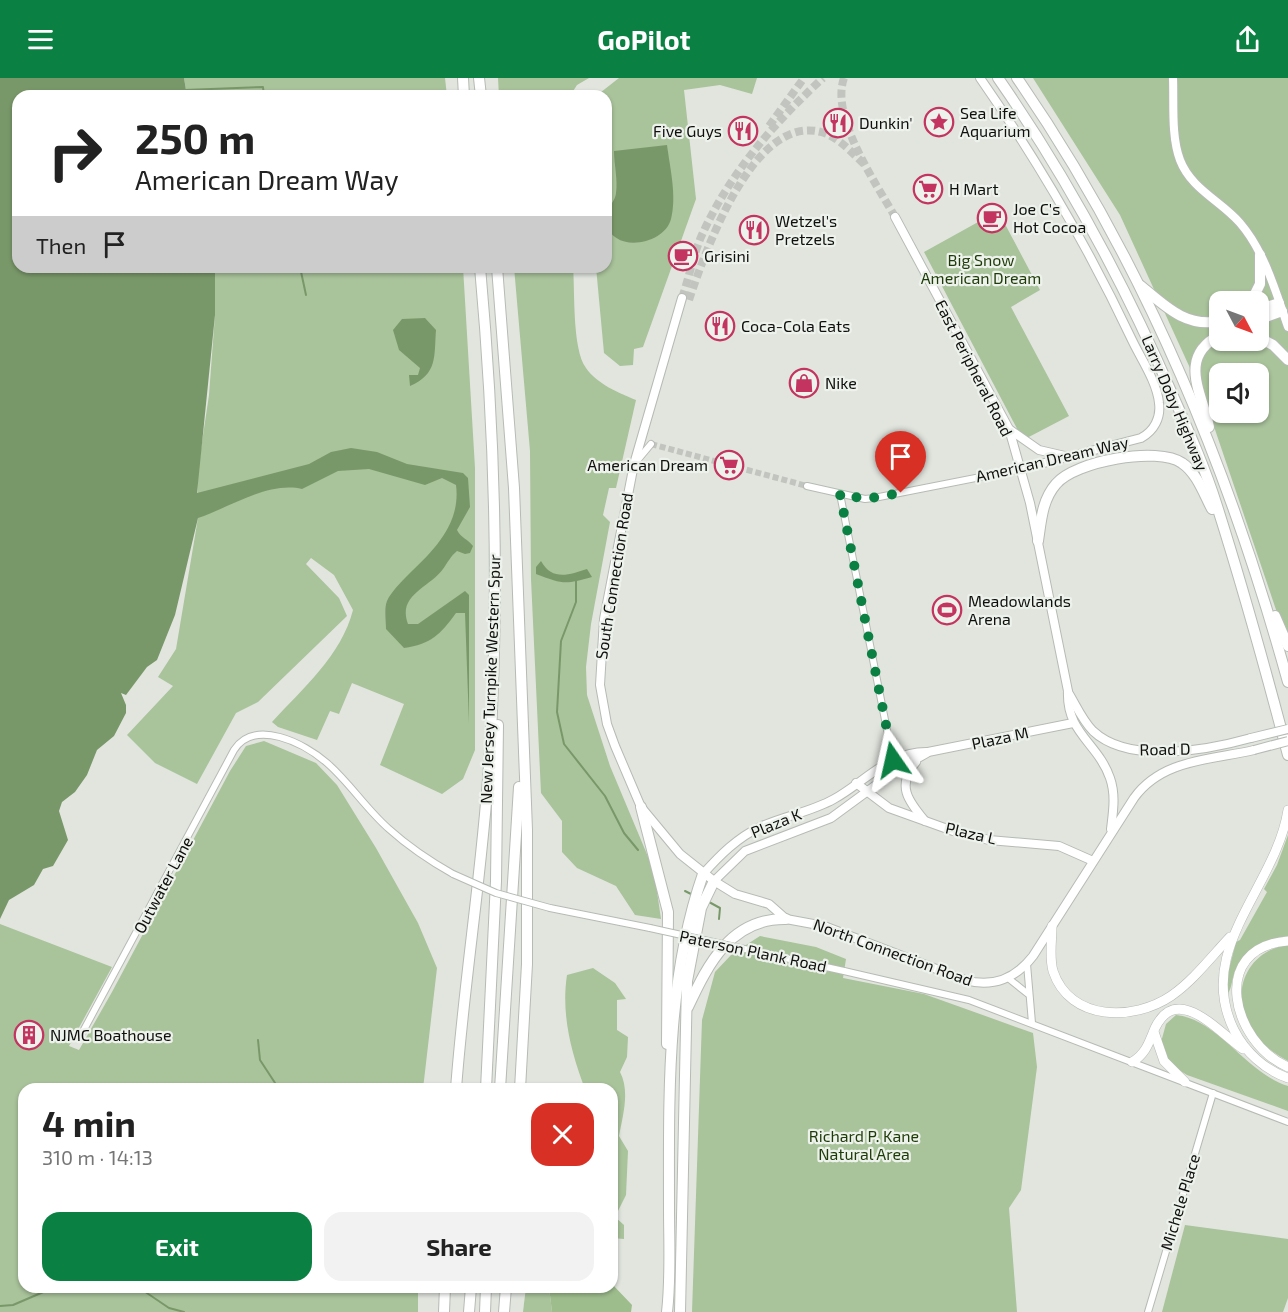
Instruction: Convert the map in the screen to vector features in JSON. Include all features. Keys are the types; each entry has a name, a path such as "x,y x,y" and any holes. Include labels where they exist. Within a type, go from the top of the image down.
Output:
{"highway":[{"name":"Larry Doby Highway","path":"998,78 1072,195 1123,288 1189,432 1217,506 1254,626 1288,755"},
{"name":"Larry Doby Highway","path":"1017,78 1086,187 1139,284 1174,357 1215,454 1263,591 1288,682"},
{"path":"1256,291 1260,284 1260,255"},
{"name":"New Jersey Turnpike Western Spur","path":"457,1083 483,831 493,686 493,479 480,273"},
{"name":"New Jersey Turnpike Western Spur","path":"497,273 513,463 524,742 528,890 520,1083"},
{"path":"1139,284 1183,318 1209,322"},
{"path":"1269,309 1281,307"},
{"path":"1269,314 1281,307"},
{"path":"1269,343 1288,360"},
{"path":"1209,344 1202,349 1194,371 1215,454"},
{"path":"1038,541 1047,497 1065,476 1087,466 1151,454 1171,457 1189,469 1224,531"},
{"path":"1263,591 1288,646"},
{"path":"486,1083 498,815 498,715 493,686"},
{"path":"500,1083 524,742"},
{"path":"641,807 668,912 666,1033 670,1063"},
{"path":"667,1312 670,1063 674,996 702,890 703,874"},
{"path":"702,890 714,881"},
{"path":"680,1312 685,1012 688,969 697,906"},
{"path":"685,1012 706,968 725,944 755,923 786,918"},
{"path":"444,1312 445,1293"},
{"path":"469,1312 471,1293"},
{"path":"485,1312 486,1293"},
{"path":"504,1312 506,1293"},
{"path":"507,1293 509,1312"}],"main road":[{"path":"1253,1055 1234,1030 1223,995 1223,968 1233,933 1275,855 1288,810"},
{"path":"1052,926 1051,957 1058,982 1082,1004 1112,1014 1136,1012 1173,995 1197,974 1233,933"},
{"path":"1288,941 1267,946 1252,957 1239,976 1236,993 1240,1015 1252,1038 1270,1057 1288,1067"},
{"path":"1132,1062 1144,1052 1158,1023 1170,1013 1191,1011 1208,1019 1268,1068 1288,1078"},
{"path":"1154,1032 1164,1061 1185,1082"}],"street":[{"name":"American Dream Way","path":"807,486 840,494 874,498 1043,465 1065,456 1126,442 1148,434 1157,420 1159,399 1114,303 1038,166 980,78"},
{"path":"1173,78 1176,142 1182,165 1201,189 1240,223 1260,255 1288,327"},
{"name":"East Peripheral Road","path":"895,218 1009,429 1038,541 1068,691 1067,706 1073,723 1101,759 1111,780 1114,802 1111,833"},
{"name":"South Connection Road","path":"641,807 607,724 599,671 611,578 634,464 680,309 686,299"},
{"path":"1009,429 1034,448 1065,456"},
{"path":"634,464 651,444"},
{"path":"840,494 893,760"},
{"name":"Road D","path":"1068,691 1094,731 1124,748 1147,751 1198,748 1288,729"},
{"name":"Plaza M","path":"856,783 893,760 918,752 928,752 1073,723"},
{"name":"Paterson Plank Road","path":"250,736 264,734 280,738 321,758 389,829 420,853 453,874 496,893 550,908 958,997 1032,1023 1288,1122"},
{"name":"Outwater Lane","path":"80,1037 234,750 250,736"},
{"name":"Road D","path":"1111,833 1139,790 1158,774 1183,763 1254,750 1288,741"},
{"name":"Plaza M","path":"866,792 928,752"},
{"path":"919,759 909,770 905,789 909,801 925,821"},
{"name":"Plaza L","path":"856,783 889,808 925,821 988,840 1059,846 1093,861"},
{"name":"Plaza K","path":"703,874 728,847 748,834 834,799 856,783"},
{"name":"Plaza K","path":"714,881 745,851 831,818 866,792"},
{"name":"North Connection Road","path":"641,807 673,848 703,874 735,894 769,904 786,918 824,926 972,982 990,983 1008,978 1027,963 1111,833"},
{"path":"1027,963 1032,1023"},
{"path":"1008,978 1028,994"},
{"name":"Michele Place","path":"1148,1312 1213,1093"}],"green space":[{"path":"184,78 445,78 446,90 186,90"},
{"path":"498,78 589,78 577,85 574,90 499,90"},
{"path":"619,78 757,78 752,94 720,85 684,90 696,199 643,347 634,349 633,365 620,366 604,353 597,273 612,273 612,90 604,90"},
{"path":"1033,78 1288,78 1288,645 1213,423 1269,423 1269,363 1209,363 1209,412 1120,215"},
{"name":"Big Snow American Dream","path":"998,211 1040,290 1011,307 1069,416 1023,440 924,252"},
{"path":"215,273 463,273 475,468 475,750 463,779 442,794 380,765 404,704 352,683 339,714 330,711 317,740 278,727 272,722 330,657 340,642 353,610 334,575 311,558 306,564 339,598 347,616 258,702 236,713 197,784 155,763 127,735 173,686 158,677 176,649 198,518 197,476 209,395 215,315"},
{"path":"515,273 573,273 576,334 578,348 586,368 596,379 636,400 616,488 609,488 603,515 610,522 591,624 586,667 587,695 610,766 654,871 661,919 635,915 616,886 577,868 562,852 562,821 541,793 531,579 530,451"},
{"path":"264,741 316,763 337,785 418,923 437,968 424,1083 18,1083 18,1293 418,1293 418,1312 0,1312 0,924 112,967 69,1046 79,1050 230,771 246,746"},
{"path":"1288,835 1288,936 1264,943 1250,951 1239,963 1228,993 1228,973 1236,942 1240,940 1267,892 1264,889 1277,865"},
{"name":"Richard P. Kane Natural Area","path":"760,936 816,947 846,959 843,978 924,994 1033,1033 1037,1067 1021,1190 1009,1208 1017,1312 692,1312 702,1020 715,972 732,954"},
{"path":"1288,945 1288,1061 1266,1047 1257,1038 1244,1014 1241,1000 1246,975 1253,964 1262,955"},
{"path":"593,968 615,983 626,999 617,1000 617,1030 628,1037 627,1057 620,1072 625,1095 619,1136 628,1151 626,1195 618,1211 618,1083 583,1083 568,1033 565,1004 567,975"},
{"path":"1176,1015 1205,1026 1259,1070 1288,1086 1288,1111 1187,1075 1168,1063 1161,1042 1166,1024"},
{"path":"618,1220 624,1225 624,1239 618,1238"},
{"path":"1185,1225 1288,1239 1288,1298 1283,1312 1162,1312"},
{"path":"525,1293 550,1293 552,1312 523,1312"}],"shaded area":[{"path":"0,78 184,78 186,90 12,90 12,273 215,273 215,315 197,493 309,464 331,452 351,448 377,452 407,464 463,473 468,478 470,507 457,530 473,546 470,553 457,551 451,557 437,576 411,599 406,614 408,624 418,624 465,591 469,595 469,723 465,613 456,613 445,627 428,641 404,648 386,629 387,601 399,584 436,546 450,524 456,499 456,485 442,478 425,485 369,469 338,471 302,489 289,488 262,492 198,518 175,615 157,660 147,667 126,695 121,693 126,705 126,713 114,736 97,750 87,775 75,792 62,802 59,811 68,840 53,866 43,869 34,885 9,900 0,919"},
{"path":"667,145 673,210 667,228 650,240 628,242 612,234 612,203 617,183 614,151"},
{"path":"425,318 436,330 433,363 426,376 410,386 409,375 418,375 420,368 399,350 393,330 402,319"},
{"path":"541,561 550,572 556,574 587,569 592,577 569,582 552,580 536,574 536,567"},
{"path":"618,1290 632,1305 631,1312 552,1312 550,1293 618,1293"}],"waterway":[{"path":"185,90 263,87 263,90"},
{"path":"301,273 306,295"},
{"path":"576,580 576,602 561,641 557,712 564,744 605,796 624,833 638,850"},
{"path":"685,891 693,895"},
{"path":"709,902 720,908 719,919"},
{"path":"258,1040 260,1060 275,1083"},
{"path":"0,1306 13,1305 41,1293"},
{"path":"147,1293 169,1308 184,1312"}],"tunnel":[{"path":"769,126 804,78"},
{"path":"682,298 701,237 725,192 770,132 823,78"},
{"path":"844,78 841,94 849,130 867,168 895,217"},
{"path":"689,300 707,251 736,191 754,165 774,144 796,132 821,132 839,141 865,165"},
{"path":"651,444 807,486"}],"place":[{"name":"Sea Life Aquarium","path":"939,122"},
{"name":"Dunkin'","path":"838,123"},
{"name":"Five Guys","path":"743,131"},
{"name":"H Mart","path":"928,189"},
{"name":"Joe C's Hot Cocoa","path":"992,218"},
{"name":"Wetzel's Pretzels","path":"754,230"},
{"name":"Grisini","path":"683,256"},
{"name":"Coca-Cola Eats","path":"720,326"},
{"name":"Nike","path":"804,383"},
{"name":"American Dream","path":"729,465"},
{"name":"Meadowlands Arena","path":"947,610"},
{"name":"NJMC Boathouse","path":"29,1035"}],"route":[{"path":"893,760 840,494 865,499 901,493"}]}
